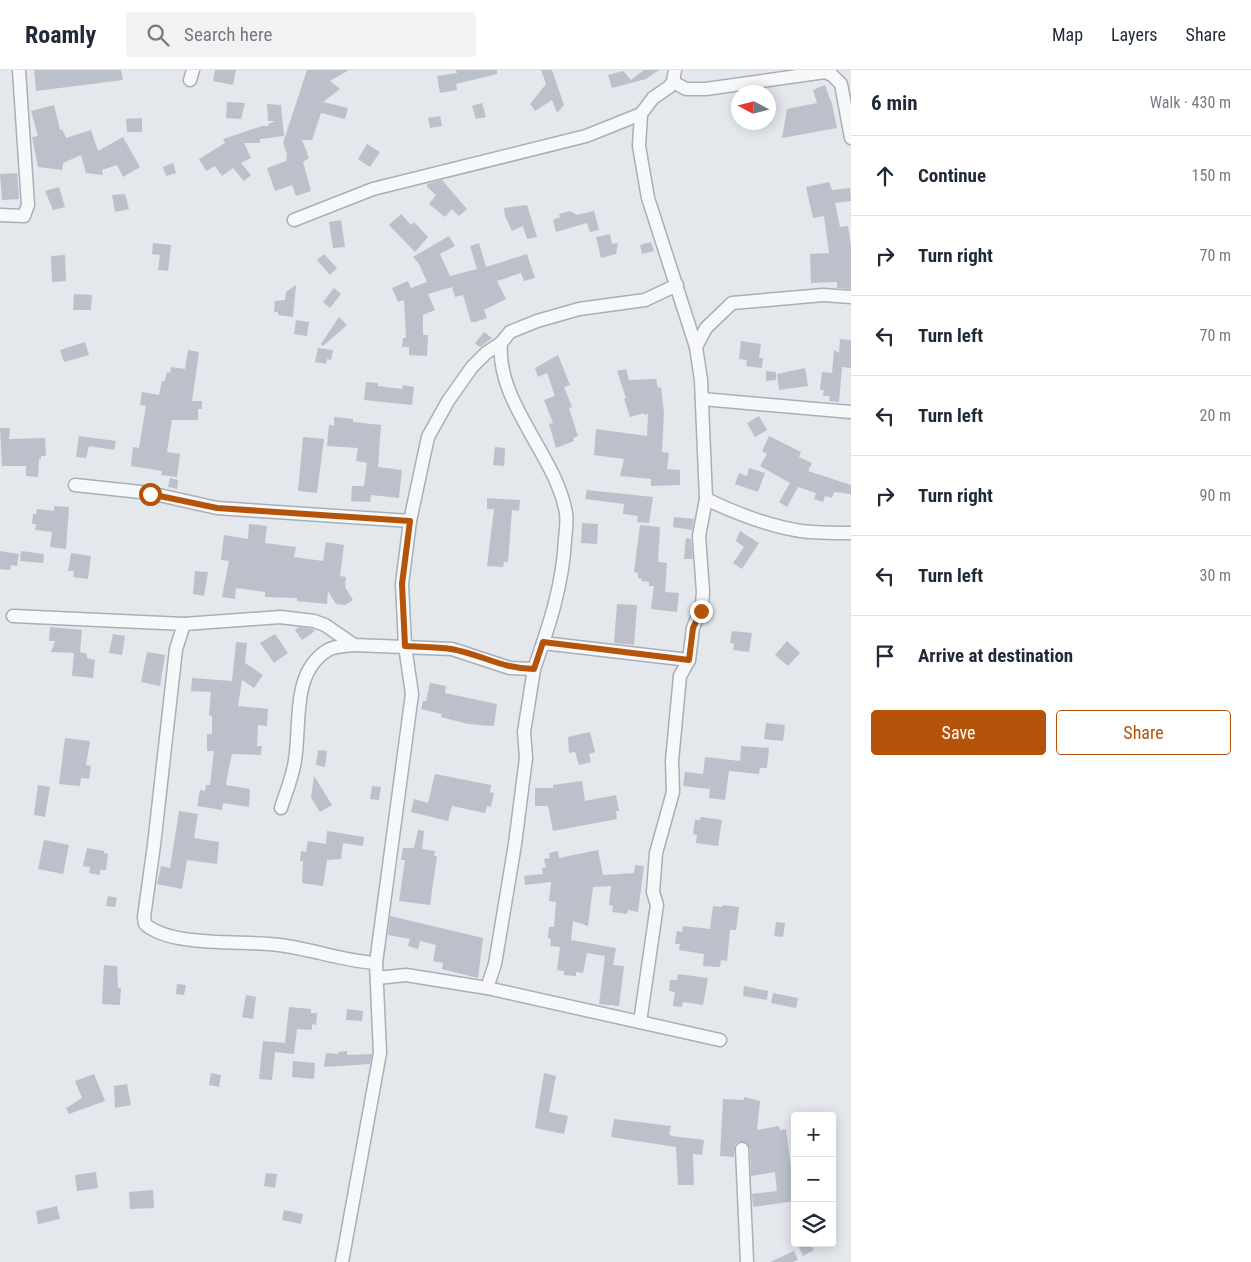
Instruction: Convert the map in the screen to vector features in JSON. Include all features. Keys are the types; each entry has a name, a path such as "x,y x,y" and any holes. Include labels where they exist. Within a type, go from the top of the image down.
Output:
{"street":[{"path":"0,215 24,216 28,205 19,70"},
{"path":"640,1022 657,905 653,892 656,853 673,792 672,761 680,676 689,660 693,628 701,611 699,536 706,499 703,462 705,441 696,347 648,198 639,146 641,114 646,105 674,76 686,89 706,90 825,71 832,75 840,84 851,138"},
{"path":"294,220 373,188 586,136 641,114"},
{"path":"342,1262 380,1054 376,964 412,694 405,646 402,584 410,521 428,437 448,401 472,367 486,353 501,343 510,332 537,321 578,310 645,300 677,285"},
{"path":"696,347 706,328 732,303 823,295 851,297"},
{"path":"690,326 706,328"},
{"path":"487,988 495,964 516,844 526,758 524,732 534,669 561,585 566,514 558,488 511,395 500,364 501,343"},
{"path":"702,399 851,412"},
{"path":"75,485 150,494 217,508 410,521"},
{"path":"706,499 727,509 784,528 802,531 851,533"},
{"path":"13,616 184,624 280,617 294,618 325,625 354,645"},
{"path":"184,624 176,649 144,917 145,924 164,933 202,941 279,945 350,962 376,964"},
{"path":"543,642 689,660"},
{"path":"281,808 295,760 302,690 306,676 313,661 330,649 354,645 452,649 510,668 534,669"},
{"path":"377,978 406,975 487,988 720,1040"},
{"path":"742,1149 747,1262"}],"building":[{"path":"34,70 121,70 123,80 36,91"},
{"path":"215,70 236,70 233,85 213,81"},
{"path":"307,70 349,70 330,81 340,89 323,102 348,108 345,119 321,113 312,140 302,140 309,158 303,162 311,191 296,196 292,185 275,191 267,168 286,161 287,154 283,143"},
{"path":"456,70 497,70 497,74 456,84 457,90 440,93 437,76 457,73"},
{"path":"541,70 552,70 564,105 557,113 552,100 535,111 530,104 546,84"},
{"path":"644,70 659,70 646,79 612,88 608,75 623,71 631,80"},
{"path":"825,85 832,104 837,128 782,138 787,109 817,103 813,90"},
{"path":"227,102 245,103 241,119 226,118"},
{"path":"482,103 486,117 476,119 472,106"},
{"path":"267,104 281,105 284,136 260,139 260,143 244,143 251,158 241,163 251,175 244,181 233,168 222,176 215,166 206,171 199,159 225,143 223,139 262,126 269,126 268,124 276,121 268,121"},
{"path":"54,105 60,130 62,129 66,138 91,130 98,151 123,137 140,167 123,177 117,165 102,170 103,175 86,173 81,155 63,163 62,170 38,167 32,137 38,136 31,111"},
{"path":"440,116 442,126 430,128 428,118"},
{"path":"142,118 142,132 127,132 126,119"},
{"path":"367,144 380,152 370,167 358,159"},
{"path":"173,163 176,173 166,176 163,167"},
{"path":"17,173 19,199 2,200 0,174"},
{"path":"442,180 467,209 459,216 452,209 445,217 429,204 436,195 427,187 427,184"},
{"path":"829,182 832,190 850,188 851,201 835,203 840,227 848,226 851,245 851,289 837,288 837,282 811,283 810,254 829,253 824,216 813,218 806,187"},
{"path":"59,187 65,207 53,210 45,191"},
{"path":"125,194 129,209 115,212 112,195"},
{"path":"527,205 537,237 527,239 523,226 512,231 505,216 504,208"},
{"path":"570,211 577,215 594,211 599,230 590,232 587,223 556,232 553,220 560,217 559,214"},
{"path":"401,214 411,225 414,222 428,237 415,252 389,225"},
{"path":"341,220 345,247 333,248 329,222"},
{"path":"610,234 612,244 618,243 616,254 601,258 596,237"},
{"path":"449,236 455,246 440,254 450,276 477,269 470,246 479,243 486,267 527,254 535,278 524,281 521,273 497,281 506,299 484,310 487,318 475,322 471,322 463,295 455,297 452,287 428,294 435,310 423,315 423,335 428,335 427,356 409,355 409,347 402,347 403,338 406,338 404,300 398,302 392,288 408,281 411,288 427,282 419,264 413,257"},
{"path":"651,242 654,251 642,254 640,245"},
{"path":"153,243 171,245 168,271 158,270 160,255 152,254"},
{"path":"324,254 337,268 330,275 317,260"},
{"path":"65,255 66,281 52,282 51,256"},
{"path":"296,285 293,317 278,315 278,312 274,312 275,301 285,300 286,292"},
{"path":"334,288 341,294 330,308 323,302"},
{"path":"74,294 92,295 91,310 73,310"},
{"path":"339,317 347,325 323,346 321,344"},
{"path":"296,320 309,322 307,336 294,334"},
{"path":"484,332 492,338 480,347 475,343"},
{"path":"840,339 851,340 851,368 842,367 839,402 829,401 830,396 823,396 824,390 820,390 822,372 832,373 834,350 839,353"},
{"path":"741,341 761,344 759,358 763,358 762,368 746,366 747,360 739,359"},
{"path":"85,342 89,355 64,362 60,350"},
{"path":"318,348 333,350 331,360 327,359 326,364 315,362"},
{"path":"188,350 199,352 192,401 202,401 202,409 198,409 198,420 172,420 167,452 180,454 177,477 161,475 162,471 131,466 133,447 139,448 146,406 140,405 142,392 159,395 162,381 165,381 167,372 170,373 171,367 185,369"},
{"path":"558,355 570,385 564,387 572,407 569,408 578,436 573,438 574,441 556,448 549,424 553,423 544,400 555,396 547,373 538,377 535,368"},
{"path":"805,368 808,386 779,390 777,374"},
{"path":"626,369 629,380 656,379 658,388 661,387 664,413 662,452 669,453 667,469 680,470 680,485 651,486 651,479 620,476 624,459 594,455 596,429 647,436 648,414 644,415 644,413 630,417 624,399 626,398 617,371"},
{"path":"766,371 776,372 776,380 766,381"},
{"path":"366,382 378,383 378,386 402,389 403,385 414,387 412,405 364,400"},
{"path":"759,416 767,430 755,437 747,423"},
{"path":"334,417 353,419 353,422 381,425 378,467 402,470 399,498 371,495 370,502 351,501 352,486 364,486 367,463 356,461 358,448 327,446 329,425 334,426"},
{"path":"0,428 10,428 9,439 45,438 46,456 41,456 41,459 39,459 38,477 26,476 26,466 2,466"},
{"path":"79,436 116,441 114,450 89,446 86,458 76,457"},
{"path":"769,436 801,452 799,457 812,463 808,471 851,485 851,494 834,492 832,498 825,496 823,502 814,499 816,493 798,487 787,507 779,502 790,483 760,466 767,454 762,451"},
{"path":"303,437 324,439 317,493 298,491"},
{"path":"495,447 505,448 504,466 493,465"},
{"path":"749,468 765,473 758,492 735,484 739,473 747,476"},
{"path":"170,478 178,480 177,489 168,487"},
{"path":"587,490 653,497 649,523 637,522 638,516 623,514 624,504 585,499"},
{"path":"487,498 520,500 519,511 512,510 508,562 504,562 503,567 487,566 494,509 487,509"},
{"path":"54,506 69,507 66,549 50,547 52,532 35,530 36,524 32,524 33,514 36,514 37,509 54,511"},
{"path":"674,517 694,519 692,530 673,527"},
{"path":"582,523 598,524 597,544 581,543"},
{"path":"249,524 267,526 265,543 296,547 294,557 323,561 326,542 344,545 340,576 346,577 345,587 353,600 345,605 336,604 328,591 327,604 297,601 297,598 265,597 265,592 236,588 235,599 222,597 229,561 221,560 224,535 248,539"},
{"path":"640,525 660,527 658,562 667,563 665,592 679,593 677,612 651,609 654,586 649,586 649,582 641,581 642,579 638,578 638,573 634,572"},
{"path":"740,531 759,543 742,569 733,563 744,547 736,541"},
{"path":"686,538 691,539 693,559 684,559"},
{"path":"0,551 19,554 17,566 11,565 10,570 0,569"},
{"path":"21,551 44,554 43,563 20,561"},
{"path":"71,553 91,556 88,579 73,577 74,571 68,571"},
{"path":"195,571 208,572 204,596 193,594"},
{"path":"617,604 637,605 634,645 614,643"},
{"path":"50,627 82,630 80,652 87,654 87,658 95,660 93,678 72,676 74,653 51,652 55,641 49,641"},
{"path":"299,627 315,631 302,640 295,630"},
{"path":"732,631 752,633 749,652 733,650 734,644 730,643"},
{"path":"113,634 125,636 122,655 109,653"},
{"path":"275,634 288,653 274,663 260,643"},
{"path":"787,641 800,653 788,666 775,655"},
{"path":"236,642 247,643 245,663 263,675 254,688 242,680 238,706 268,709 267,726 258,725 257,746 262,746 261,755 232,754 229,767 226,785 250,789 249,807 223,803 222,810 197,806 200,790 205,791 206,785 210,785 214,751 207,751 207,734 212,734 212,716 209,715 211,692 191,691 192,678 232,681"},
{"path":"147,652 165,655 160,686 141,682"},
{"path":"430,683 446,686 445,693 497,704 494,726 468,724 441,717 442,714 421,709 423,701 426,701"},
{"path":"766,723 785,725 783,741 764,739"},
{"path":"590,732 595,752 589,754 591,762 579,765 575,752 569,753 568,737"},
{"path":"65,738 90,741 86,765 91,766 89,779 81,778 80,786 59,784"},
{"path":"741,746 769,748 767,768 760,768 759,774 729,771 725,800 709,798 710,789 683,786 685,772 703,774 705,757 740,761"},
{"path":"318,750 327,751 325,767 316,765"},
{"path":"435,774 491,785 490,792 494,793 491,807 487,806 485,813 452,806 448,821 411,812 414,799 428,803"},
{"path":"314,776 332,805 320,812 311,798"},
{"path":"582,781 585,801 616,795 619,811 616,811 617,819 553,831 548,806 535,806 535,788 553,788 553,785"},
{"path":"38,785 50,787 45,817 34,815"},
{"path":"372,786 381,787 379,800 370,799"},
{"path":"179,811 198,814 194,838 219,842 217,864 187,860 182,889 157,884 161,866 170,868"},
{"path":"701,817 722,820 718,846 696,843 697,835 693,834 695,820 700,820"},
{"path":"418,830 424,831 422,849 435,851 434,856 437,856 430,905 399,901 405,860 401,860 403,848 414,848"},
{"path":"327,831 364,837 363,846 343,843 341,859 327,860 323,886 302,883 303,861 300,861 301,851 306,852 308,841 326,844"},
{"path":"44,840 69,845 63,874 38,869"},
{"path":"87,848 104,851 104,853 108,854 106,870 100,870 100,875 89,873 90,867 83,866"},
{"path":"598,850 603,875 634,873 635,865 644,866 638,912 628,910 627,914 612,912 613,906 609,905 611,886 593,887 588,926 573,921 571,940 616,948 613,965 624,966 619,1006 599,1004 605,956 587,953 583,973 576,972 576,976 564,975 564,971 557,970 560,947 550,946 551,939 548,938 549,927 554,927 556,902 549,901 551,882 525,885 524,876 543,874 542,868 546,867 544,859 550,858 549,853 558,851 559,858"},
{"path":"108,896 117,898 115,907 106,906"},
{"path":"723,905 739,907 736,930 730,930 727,961 721,960 720,967 703,966 704,954 679,950 680,944 675,944 677,931 682,932 683,926 710,929 713,906 722,907"},
{"path":"390,916 483,938 478,978 442,969 443,963 433,961 436,945 420,941 418,949 408,946 410,939 388,935"},
{"path":"776,922 785,923 783,937 774,936"},
{"path":"104,965 117,966 118,988 121,988 120,1005 102,1004"},
{"path":"678,974 708,978 703,1005 683,1002 682,1007 673,1006 675,992 669,991 670,980 677,980"},
{"path":"177,984 186,985 184,995 176,994"},
{"path":"744,986 768,991 767,1000 743,996"},
{"path":"773,993 798,998 796,1008 771,1003"},
{"path":"246,995 256,997 253,1019 242,1017"},
{"path":"289,1007 311,1009 311,1013 317,1013 316,1025 312,1024 312,1030 297,1029 294,1054 275,1052 272,1080 259,1079 263,1041 285,1043"},
{"path":"347,1009 363,1011 362,1021 346,1020"},
{"path":"347,1051 347,1055 372,1054 370,1064 324,1067 326,1053 338,1054 338,1052"},
{"path":"293,1061 315,1063 314,1079 292,1077"},
{"path":"211,1073 221,1075 219,1087 209,1085"},
{"path":"544,1073 556,1076 549,1112 568,1116 564,1134 535,1128"},
{"path":"94,1074 105,1101 69,1114 66,1108 82,1098 75,1081"},
{"path":"127,1084 131,1105 115,1108 114,1086"},
{"path":"744,1097 760,1101 757,1130 779,1126 780,1130 786,1129 791,1169 791,1202 753,1207 752,1194 777,1191 775,1172 751,1176 750,1148 745,1142 738,1142 735,1145 734,1157 720,1156 723,1099 744,1100"},
{"path":"614,1119 671,1126 669,1134 672,1136 704,1140 702,1155 693,1154 694,1185 678,1185 676,1147 611,1137"},
{"path":"96,1172 98,1188 77,1191 75,1175"},
{"path":"266,1173 277,1174 275,1188 264,1186"},
{"path":"153,1190 154,1208 130,1209 129,1192"},
{"path":"57,1206 60,1219 38,1224 36,1211"},
{"path":"284,1210 303,1214 301,1224 282,1220"},
{"path":"799,1247 812,1247 814,1250 803,1256"},
{"path":"794,1251 798,1260 793,1262 770,1262"}],"route":[{"path":"150,494 217,508 410,521 402,584 405,646 452,649 510,668 521,669 534,669 543,642 689,660 689,647 693,628 701,611"}]}
